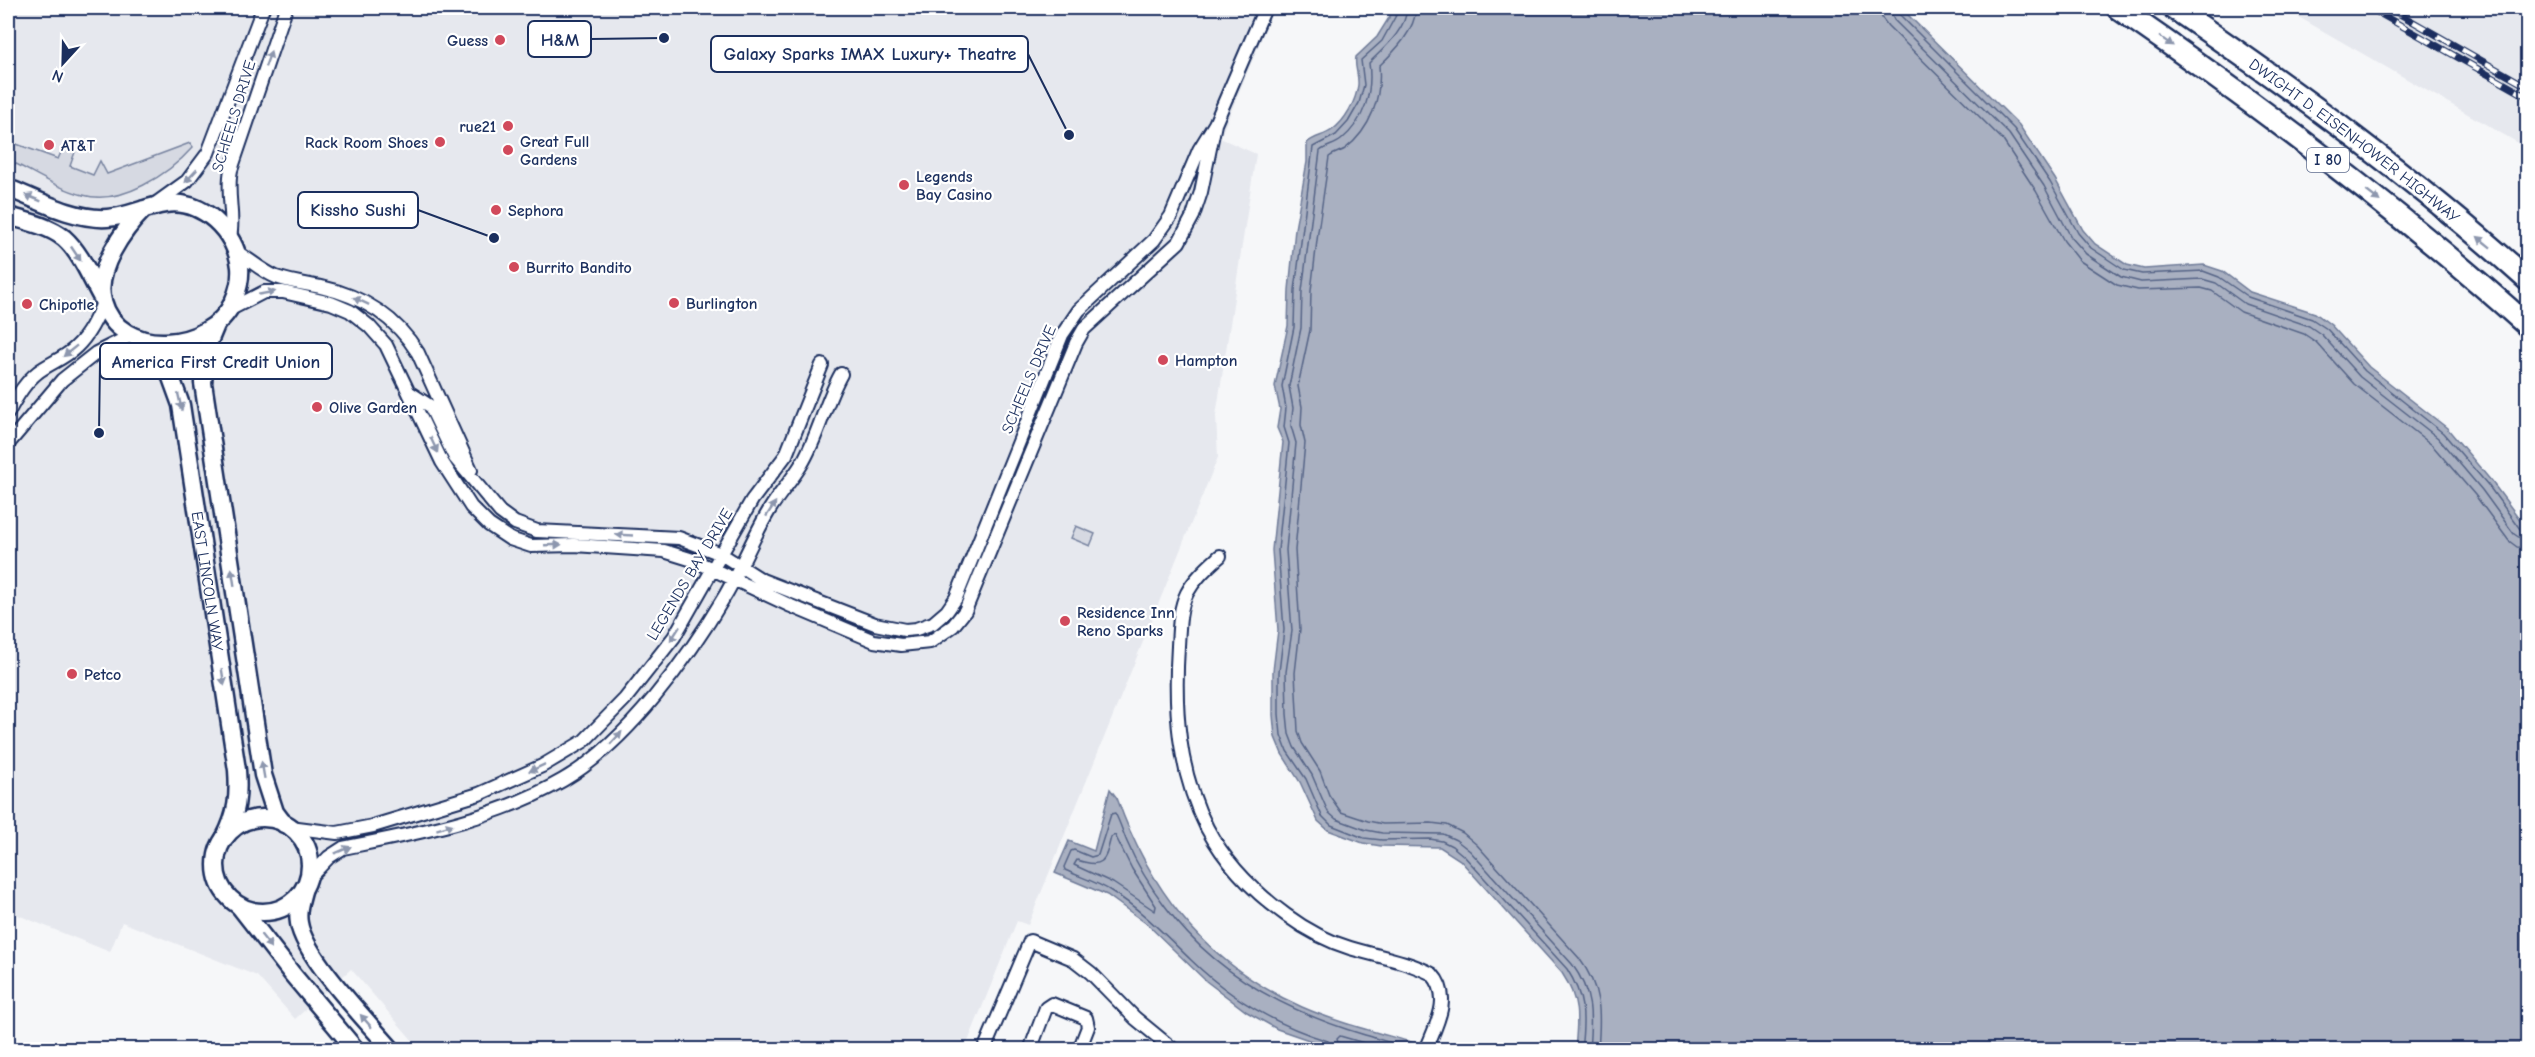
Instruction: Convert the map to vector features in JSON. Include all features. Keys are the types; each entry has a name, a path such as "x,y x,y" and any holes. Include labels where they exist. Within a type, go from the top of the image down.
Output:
{"highway":[{"name":"DWIGHT D. EISENHOWER HIGHWAY","path":"2118,8 2281,123 2392,211 2528,326"},
{"name":"DWIGHT D. EISENHOWER HIGHWAY","path":"2174,8 2298,93 2371,149 2528,280"}],"street":[{"name":"SCHEELS DRIVE","path":"146,208 187,181 208,153 263,8"},
{"name":"SCHEELS DRIVE","path":"234,244 228,194 231,170 286,8"},
{"name":"SCHEELS DRIVE","path":"500,512 515,523 537,531 679,538 743,561 762,580 875,624 905,630 933,623 947,611 956,598 1064,331 1079,310 1154,240 1171,216 1199,150 1215,124 1265,8"},
{"path":"229,310 264,292 277,291 308,297 350,311 369,326 386,345 442,462 471,507 489,525 510,539 531,546 574,545 664,551 713,569 874,641 901,645 930,642 953,626 965,611 1084,329 1179,242 1193,216 1201,192 1215,124"},
{"path":"8,188 59,209 94,217 108,218 167,203 182,204 202,211 223,226 234,244 264,271 278,278 323,287 357,298 381,311 407,335 418,353 475,480"},
{"path":"8,413 15,399 39,372 76,347 94,323 103,301 104,279 110,256 123,231 146,208"},
{"path":"8,216 47,229 64,238 75,251 118,326 134,336 176,342 198,336 216,325 229,310 237,294 240,270 234,244"},
{"name":"EAST LINCOLN WAY","path":"216,325 206,349 203,383 263,775 276,812 287,825"},
{"path":"1031,454 1029,437 1067,341 1064,331"},
{"path":"8,444 62,380 96,353 134,336"},
{"name":"EAST LINCOLN WAY","path":"134,336 169,372 181,405 237,770 239,796 235,818 225,837"},
{"name":"LEGENDS BAY DRIVE","path":"287,825 338,833 372,826 479,794 542,766 584,741 625,699 674,637 752,500 786,454 822,365"},
{"path":"240,907 258,912 275,910 291,903 329,857 343,848 441,828 507,805 563,780 605,750 653,698 696,641 726,594 771,506 801,464 841,374"},
{"path":"409,393 430,406 455,458 500,512 489,525"},
{"path":"993,547 990,533 1018,465 1017,448"},
{"path":"1220,556 1198,577 1186,595 1180,620 1176,665 1175,696 1180,741 1192,792 1208,830 1242,876 1271,903 1299,924 1348,948 1424,969 1438,981 1443,1002 1428,1044"},
{"path":"356,1050 222,888 216,871 218,853 225,837 233,829 253,820 264,819 287,825 300,838 308,853 306,884 298,912 304,941 341,992 392,1050"},
{"path":"984,1050 1030,941 1073,959 1091,973 1135,1018 1174,1050"},
{"path":"1030,1050 1046,1008 1052,1004 1086,1018 1088,1027 1079,1050"}],"shaded area":[{"path":"8,8 1274,8 1220,138 1256,154 1216,416 1218,457 1028,925 1017,921 965,1049 420,1049 351,969 295,1019 257,976 122,922 110,952 8,911"},
{"path":"2283,8 2524,8 2528,10 2527,148"},
{"path":"8,141 58,159 63,148 75,152 70,166 93,175 100,161 107,174 190,143 193,147 158,177 143,185 113,196 98,197 63,188 8,160"},
{"path":"1076,526 1095,534 1090,546 1071,538"}],"water":[{"path":"1395,8 1901,8 2019,125 2055,179 2083,230 2095,244 2127,265 2144,269 2204,265 2222,271 2250,292 2315,313 2331,325 2369,367 2447,428 2527,529 2527,1049 1575,1049 1577,1028 1575,1001 1562,973 1460,860 1440,847 1381,846 1363,843 1328,830 1318,821 1275,737 1273,671 1278,630 1272,550 1283,442 1277,428 1280,409 1275,386 1288,326 1295,229 1307,162 1307,143 1332,130 1349,110 1358,85 1356,57 1377,37"},
{"path":"1110,789 1117,798 1147,865 1166,895 1211,948 1238,970 1269,990 1328,1017 1407,1041 1461,1049 1335,1049 1277,1029 1247,1012 1206,981 1147,924 1107,895 1055,873 1069,841 1094,851"}],"railway":[{"path":"2370,8 2528,97"},
{"path":"2389,8 2528,87"}],"place":[{"name":"H&M","path":"664,38"},
{"name":"Guess","path":"500,40"},
{"name":"rue21","path":"508,126"},
{"name":"Galaxy Sparks IMAX Luxury+ Theatre","path":"1069,135"},
{"name":"Rack Room Shoes","path":"440,142"},
{"name":"AT&T","path":"49,145"},
{"name":"Great Full Gardens","path":"508,150"},
{"name":"Legends Bay Casino","path":"904,185"},
{"name":"Sephora","path":"496,210"},
{"name":"Kissho Sushi","path":"494,238"},
{"name":"Burrito Bandito","path":"514,267"},
{"name":"Burlington","path":"674,303"},
{"name":"Chipotle","path":"27,304"},
{"name":"Hampton","path":"1163,360"},
{"name":"Olive Garden","path":"317,407"},
{"name":"America First Credit Union","path":"99,433"},
{"name":"Residence Inn Reno Sparks","path":"1065,621"},
{"name":"Petco","path":"72,674"}]}
